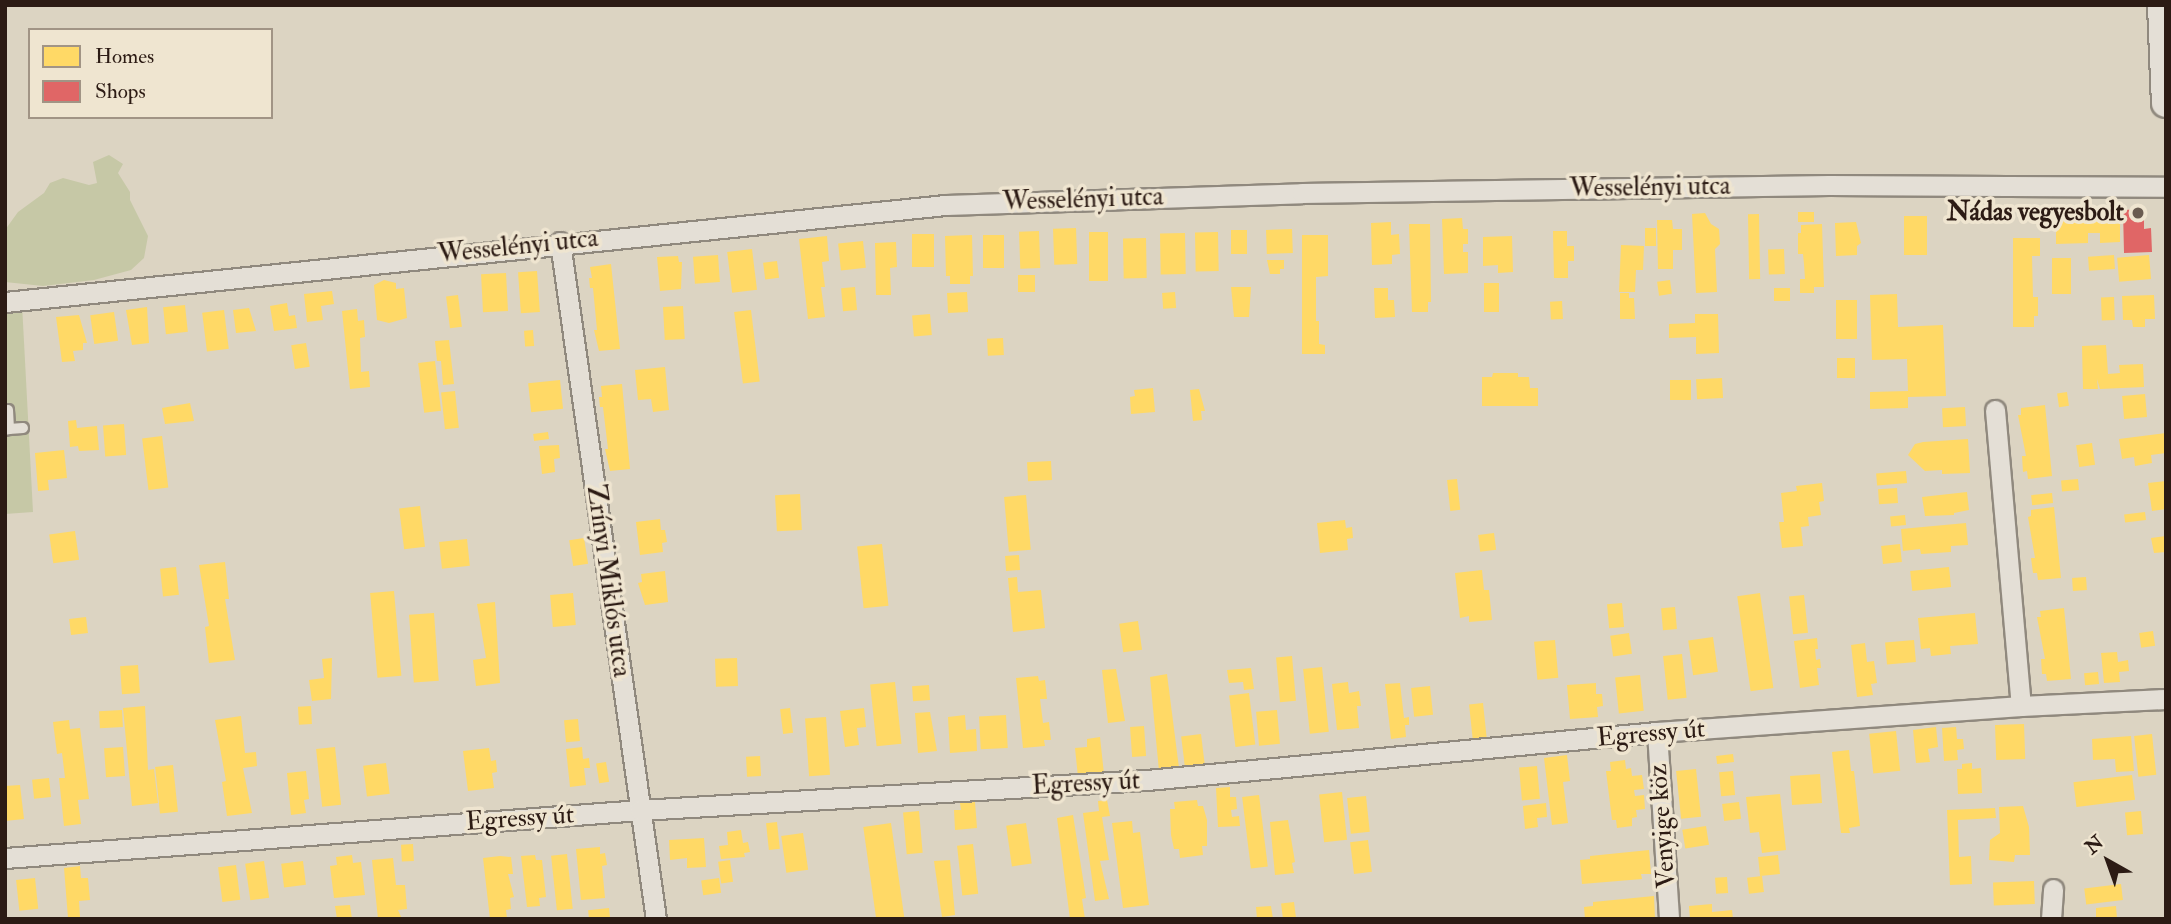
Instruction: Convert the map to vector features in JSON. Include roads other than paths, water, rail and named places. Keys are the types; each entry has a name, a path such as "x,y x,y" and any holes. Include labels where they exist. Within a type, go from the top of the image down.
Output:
{"main road":[{"path":"2162,5 2166,103"}],"street":[{"name":"Wesselényi utca","path":"5,302 560,242 946,205 1302,193 1815,185 2166,187"},
{"name":"Zrínyi Miklós utca","path":"560,242 656,919"},
{"path":"1995,410 2021,706"},
{"name":"Egressy út","path":"5,858 640,810 1147,780 1657,733 2021,706 2166,699"},
{"name":"Venyige köz","path":"1657,733 1669,919"},
{"path":"2051,919 2053,889"}],"lane":[{"path":"8,410 7,429 23,428"}],"place":[{"name":"Nádas vegyesbolt","path":"2138,213"}]}
